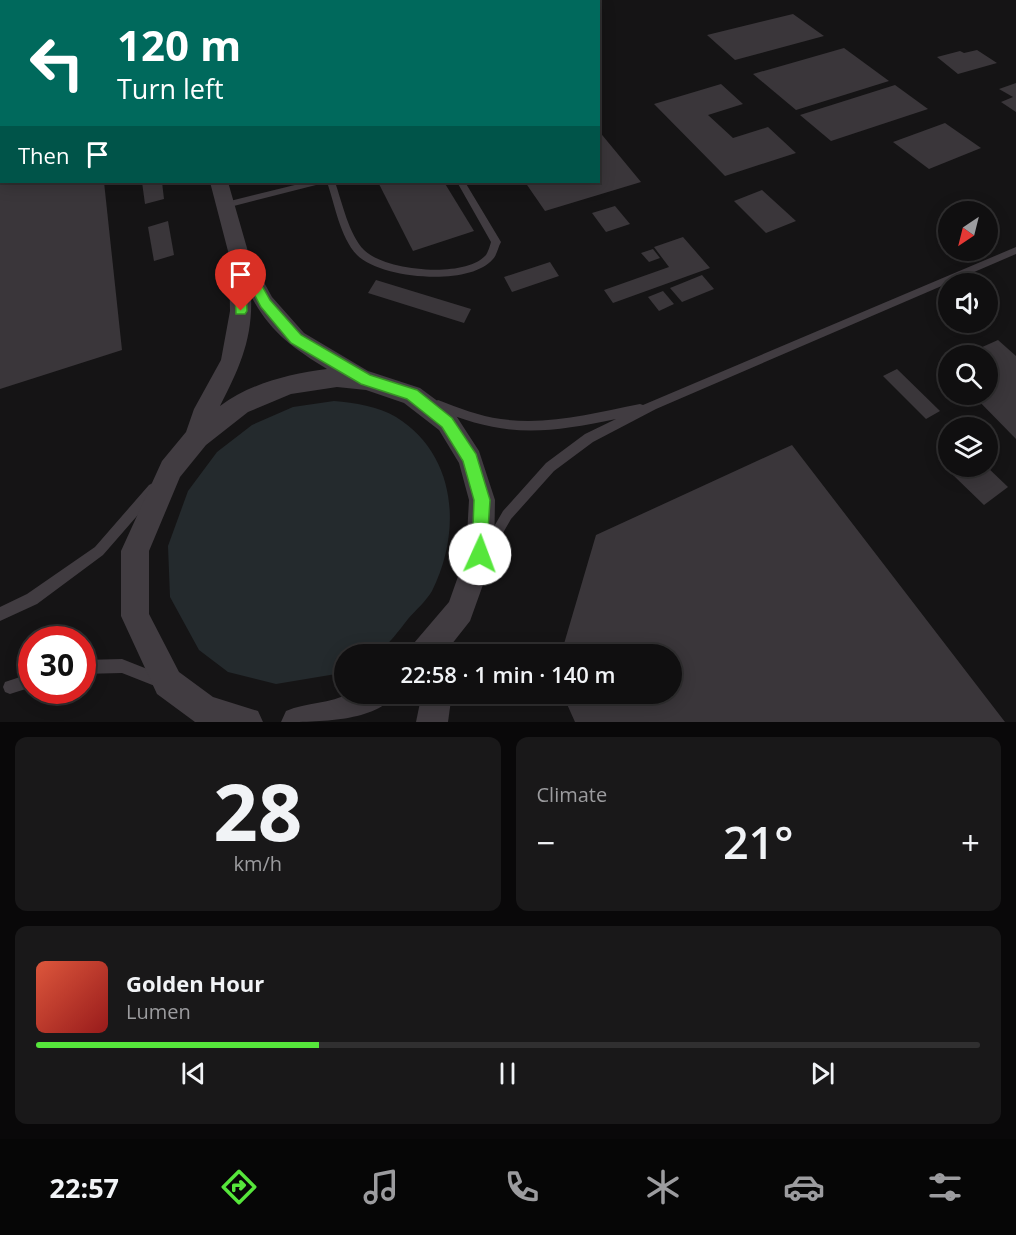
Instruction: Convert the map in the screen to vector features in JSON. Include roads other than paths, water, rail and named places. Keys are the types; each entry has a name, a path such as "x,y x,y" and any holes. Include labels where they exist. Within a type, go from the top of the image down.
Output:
{"street":[{"path":"197,437 202,417 232,361 241,311 239,255 219,183"},
{"path":"239,255 266,303 296,339 366,380"},
{"path":"247,722 206,711 168,683 135,616 135,551 171,469 197,437 240,405 289,384 337,377 366,380 412,395 447,422 470,459 482,500 480,554 451,644"},
{"path":"432,644 460,611"},
{"path":"297,722 342,715 361,704"},
{"path":"432,722 435,704"}],"lane":[{"path":"226,205 312,183"},
{"path":"331,183 356,247 368,259 400,269 459,272 478,268 486,263 495,250 496,242 462,183"},
{"path":"470,580 507,515 550,467 589,438 652,406 1016,249"},
{"path":"412,395 462,416 519,426 577,421 652,406"},
{"path":"0,614 32,599 99,551 171,469"},
{"path":"96,667 122,666 168,683"},
{"path":"10,687 18,684"}]}
